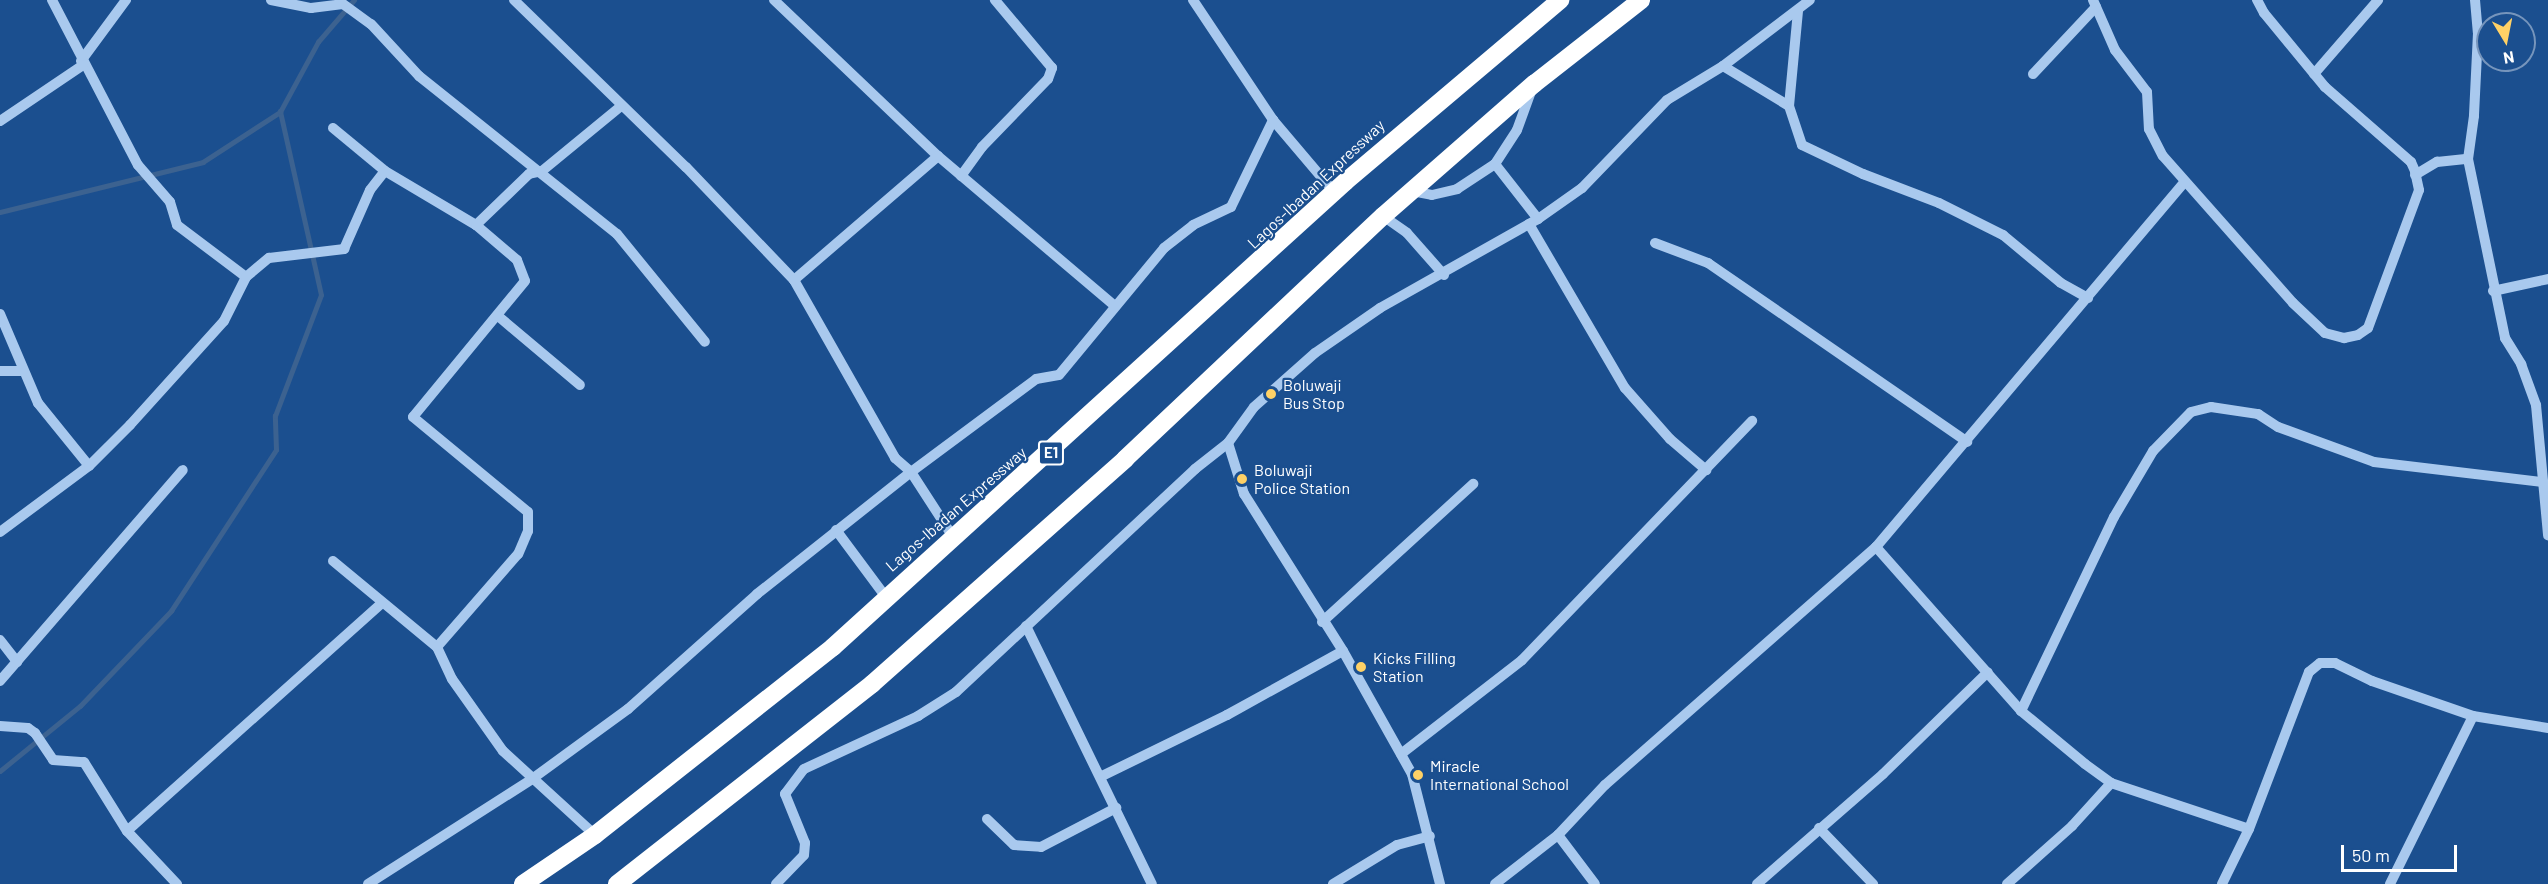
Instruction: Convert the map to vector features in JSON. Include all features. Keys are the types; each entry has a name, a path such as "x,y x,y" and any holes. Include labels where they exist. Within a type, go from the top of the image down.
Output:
{"highway":[{"name":"Lagos-Ibadan Expressway","path":"523,884 595,835 833,647 885,596 955,540 1449,89 1560,0"},
{"path":"617,884 872,684 1125,459 1412,190 1534,84 1641,0"}],"street":[{"path":"52,0 82,63 138,165 170,202 177,225 246,277"},
{"path":"0,121 82,63 126,0"},
{"path":"271,0 311,8 343,4 370,24 419,76 542,171 617,234 705,342"},
{"path":"514,0 686,167 794,280 895,458 910,472 955,540"},
{"path":"774,0 938,156 1115,306"},
{"path":"962,176 982,147 1048,79 1052,68 995,0"},
{"path":"1193,0 1273,120 1335,193"},
{"path":"776,884 804,855 805,843 785,794 798,776 918,717 946,698 1195,469 1228,443 1254,406 1315,353 1380,308 1444,275 1534,222 1582,188 1667,100 1723,66 1810,0"},
{"path":"2032,74 2094,3 2115,50 2147,92 2149,129 2163,156 2293,303 2325,333 2344,338 2368,328 2419,190 2410,162 2314,74 2257,0"},
{"path":"2314,74 2378,0"},
{"path":"2475,0 2478,33 2475,104 2468,159 2493,291 2505,338 2521,364 2536,405 2541,482 2548,536"},
{"path":"1798,11 1789,106 1802,145 1863,174 1939,203 2003,235 2061,283 2088,298"},
{"path":"1723,66 1789,106"},
{"path":"1412,190 1432,195 1457,189 1496,165 1517,130 1534,84"},
{"path":"476,225 529,174 542,171 621,106"},
{"path":"368,884 532,779 628,709 757,594 910,472 1036,380 1059,375 1164,248 1193,225 1231,207 1273,120"},
{"path":"333,128 385,171 476,225 517,260 525,281 413,417 528,512 528,531 518,554 437,647"},
{"path":"794,280 938,156"},
{"path":"2415,175 2437,162 2468,159"},
{"path":"1496,165 1534,222 1625,388 1670,439 1706,470"},
{"path":"0,532 89,466 224,321 246,277 269,258 344,249 370,190 385,171"},
{"path":"1495,884 1558,835 1605,785 1876,547 1967,442 2047,341 2088,298 2184,182"},
{"path":"1383,216 1407,233 1444,275"},
{"path":"1655,243 1708,263 1967,442"},
{"path":"2493,291 2548,279"},
{"path":"0,314 38,403 89,466"},
{"path":"498,316 580,385"},
{"path":"0,370 23,371"},
{"path":"2021,711 2114,517 2153,451 2191,412 2211,407 2258,414 2278,427 2374,462 2541,482"},
{"path":"1401,754 1522,660 1752,421"},
{"path":"1228,443 1244,494 1322,622 1343,651 1412,774 1430,836 1440,884"},
{"path":"0,681 183,470"},
{"path":"1322,622 1473,484"},
{"path":"836,530 885,596"},
{"path":"1876,547 2021,711 2111,783 2249,829"},
{"path":"333,561 437,647 452,679 502,751 595,835"},
{"path":"127,831 381,603"},
{"path":"1026,626 1102,776 1152,884"},
{"path":"0,640 17,662"},
{"path":"1102,776 1227,715 1343,651"},
{"path":"2222,884 2249,829 2309,672 2320,663 2335,663 2372,681 2473,716 2548,728"},
{"path":"1757,884 1883,774 1988,672"},
{"path":"2390,884 2473,716"},
{"path":"0,726 27,728 35,733 53,760 84,762 127,831 177,884"},
{"path":"2007,884 2072,826 2111,783"},
{"path":"987,819 1014,845 1041,847 1116,808"},
{"path":"1819,828 1873,884"},
{"path":"1558,835 1595,884"},
{"path":"1334,884 1397,845 1430,836"}],"waterway":[{"path":"0,771 80,706 171,611 276,450 275,416 321,295 280,112 318,42 354,0"},
{"path":"0,212 203,162 280,112"}],"place":[{"name":"Boluwaji Bus Stop","path":"1271,394"},
{"name":"Boluwaji Police Station","path":"1242,479"},
{"name":"Kicks Filling Station","path":"1361,667"},
{"name":"Miracle International School","path":"1418,775"}]}
